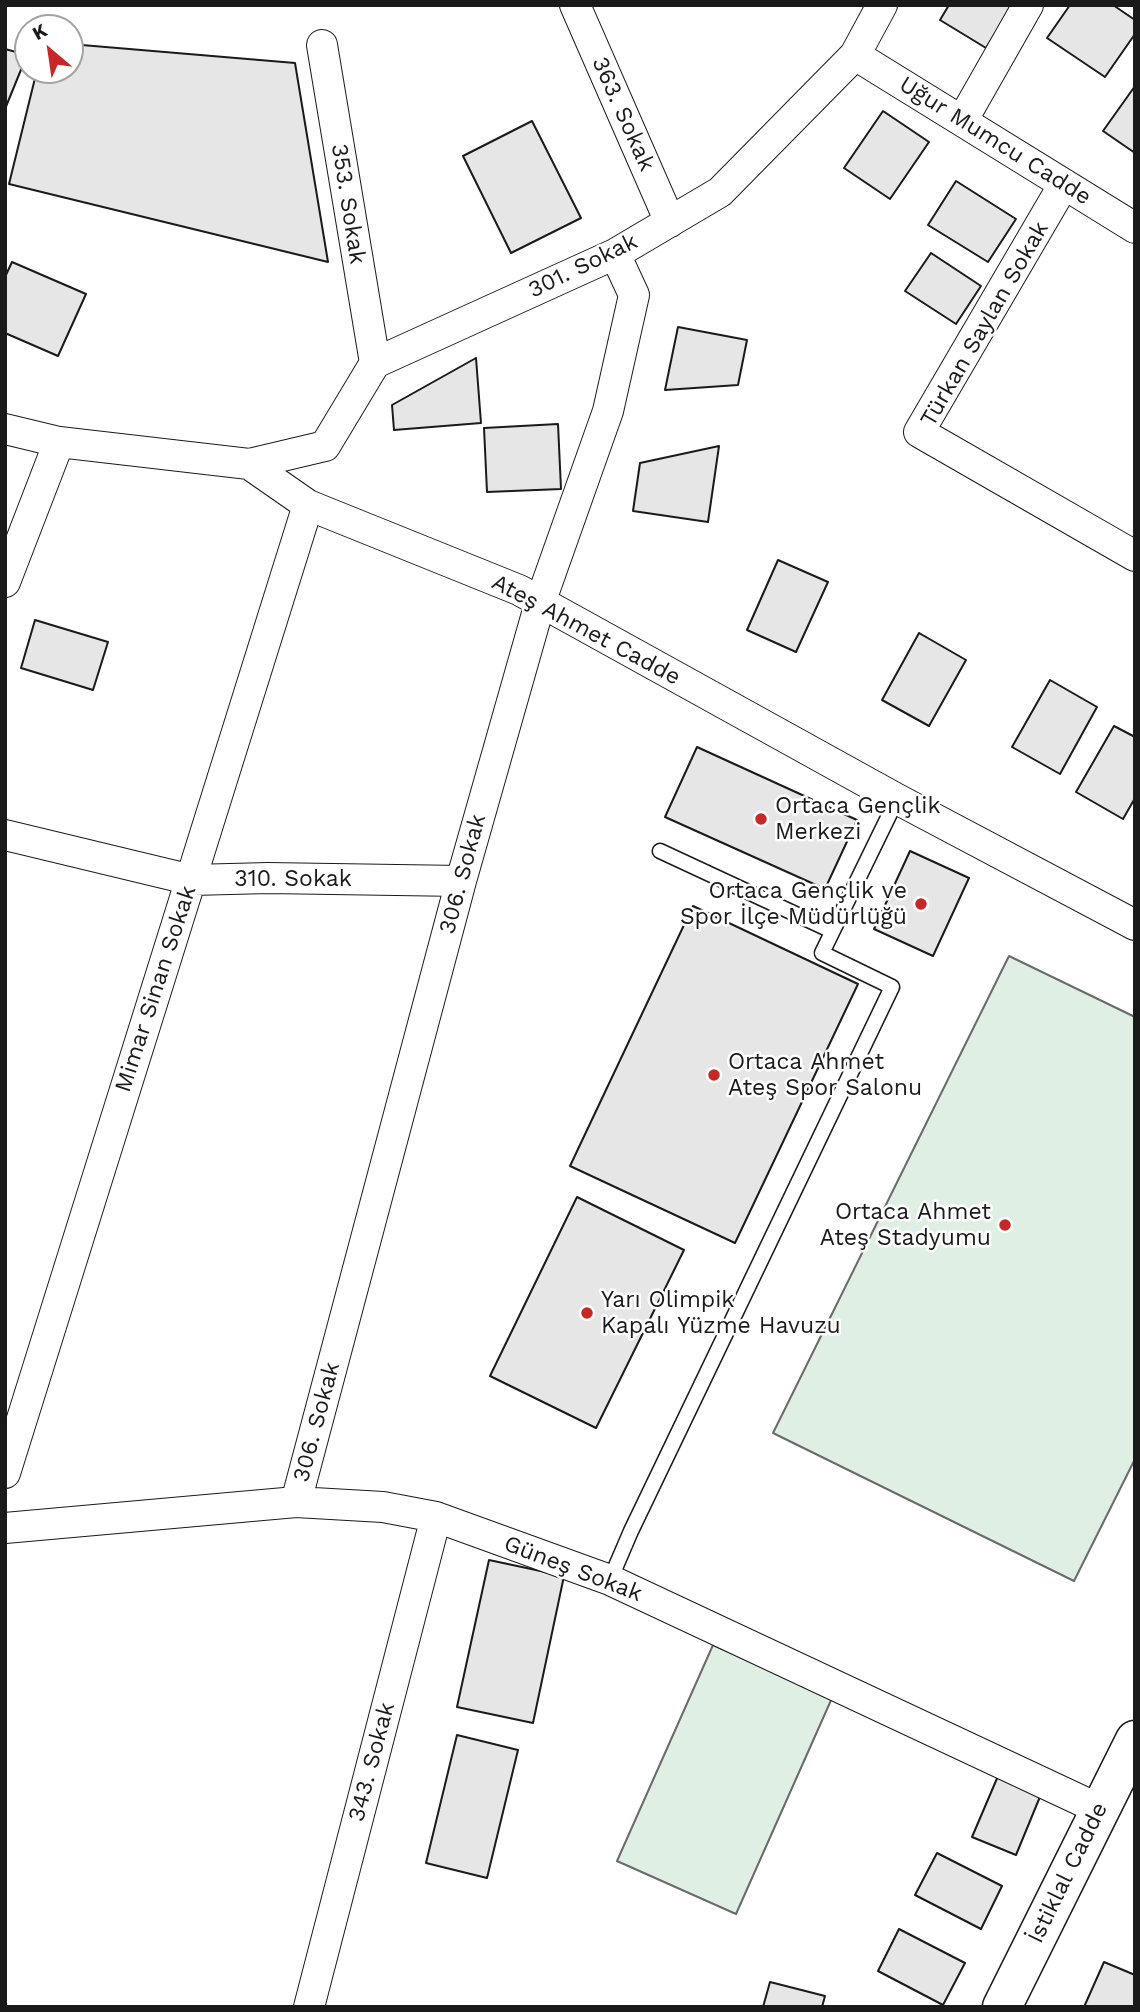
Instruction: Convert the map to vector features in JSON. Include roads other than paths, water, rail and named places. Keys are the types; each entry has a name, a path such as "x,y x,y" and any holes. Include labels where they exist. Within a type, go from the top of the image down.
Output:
{"street":[{"name":"363. Sokak","path":"575,5 670,222"},
{"name":"301. Sokak","path":"375,363 615,254 720,192 855,55 882,5"},
{"path":"962,121 1028,5"},
{"name":"353. Sokak","path":"322,45 375,363"},
{"name":"Uğur Mumcu Cadde","path":"855,55 1135,228"},
{"name":"Türkan Saylan Sokak","path":"1064,184 919,432 1135,556"},
{"name":"306. Sokak","path":"296,1502 461,881 540,603 608,411 634,295 615,254"},
{"path":"249,464 325,446 375,363"},
{"name":"Ateş Ahmet Cadde","path":"5,429 59,442 249,464 308,505 519,590 897,799 1135,925"},
{"path":"5,582 59,442"},
{"name":"Mimar Sinan Sokak","path":"5,1472 308,505"},
{"name":"310. Sokak","path":"5,835 192,880 268,878 461,881"},
{"name":"Güneş Sokak","path":"5,1528 296,1502 383,1507 436,1517 610,1580 1099,1809"},
{"name":"343. Sokak","path":"309,2007 436,1517"},
{"name":"İstiklal Cadde","path":"1002,2007 1135,1740"}],"lane":[{"path":"610,1580 892,986 821,953 897,799"},
{"path":"660,851 832,931"}],"place":[{"name":"Ortaca Gençlik Merkezi","path":"761,819"},
{"name":"Ortaca Gençlik ve Spor İlçe Müdürlüğü","path":"921,904"},
{"name":"Ortaca Ahmet Ateş Spor Salonu","path":"714,1075"},
{"name":"Ortaca Ahmet Ateş Stadyumu","path":"1005,1225"},
{"name":"Yarı Olimpik Kapalı Yüzme Havuzu","path":"587,1313"}]}
